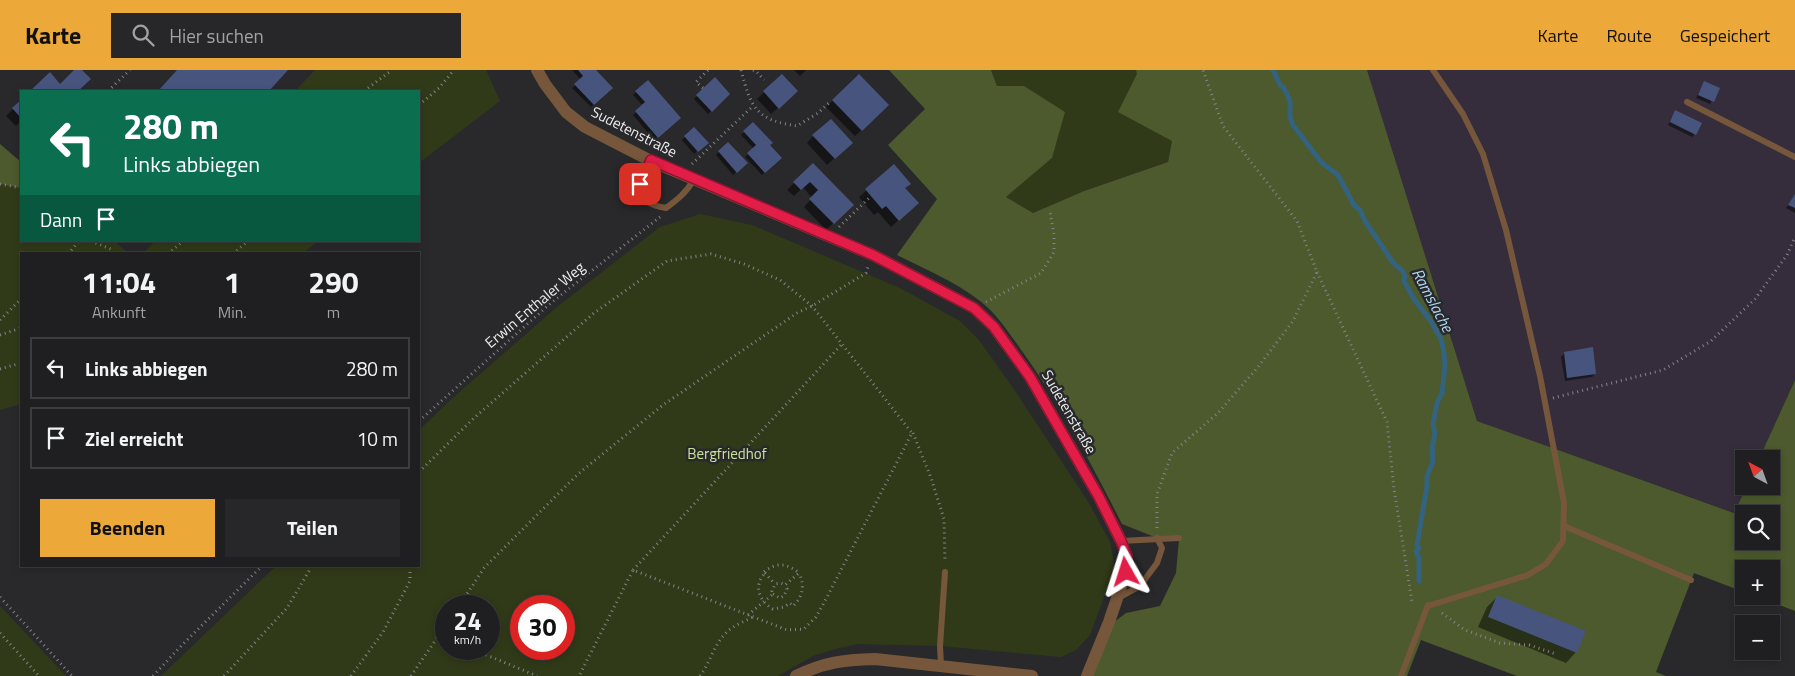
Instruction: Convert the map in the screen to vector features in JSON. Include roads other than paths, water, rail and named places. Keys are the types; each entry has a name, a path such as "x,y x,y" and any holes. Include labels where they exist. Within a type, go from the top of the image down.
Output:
{"street":[{"name":"Sudetenstraße","path":"537,70 566,112 585,128 682,174 873,255 974,308 994,327 1030,377 1099,497 1127,556 1126,572 1086,676"},
{"path":"796,676 817,666 848,660 874,658 1032,676"}],"lane":[{"path":"1401,676 1430,605 1528,575 1546,564 1563,541 1564,526 1564,503 1545,400 1506,230 1483,154 1464,114 1433,70"},
{"path":"1687,102 1795,156"},
{"path":"651,160 640,184 640,194 647,201 657,206 666,208 680,198 694,179"},
{"path":"1564,526 1691,580"},
{"path":"1117,598 1140,586 1157,563 1162,548 1156,538"},
{"path":"1121,541 1179,538"},
{"path":"941,665 940,646 945,572"}],"waterway":[{"name":"Ramslache","path":"1273,70 1290,101 1290,117 1293,125 1321,162 1338,175 1354,205 1360,210 1365,221 1394,264 1402,270 1405,276 1404,281 1414,299 1441,339 1445,366 1442,393 1437,403 1433,424 1435,435 1432,446 1433,462 1427,476 1417,545 1419,548 1416,551 1419,558 1419,581"}],"park label":[{"name":"Bergfriedhof","path":"727,454"}]}
